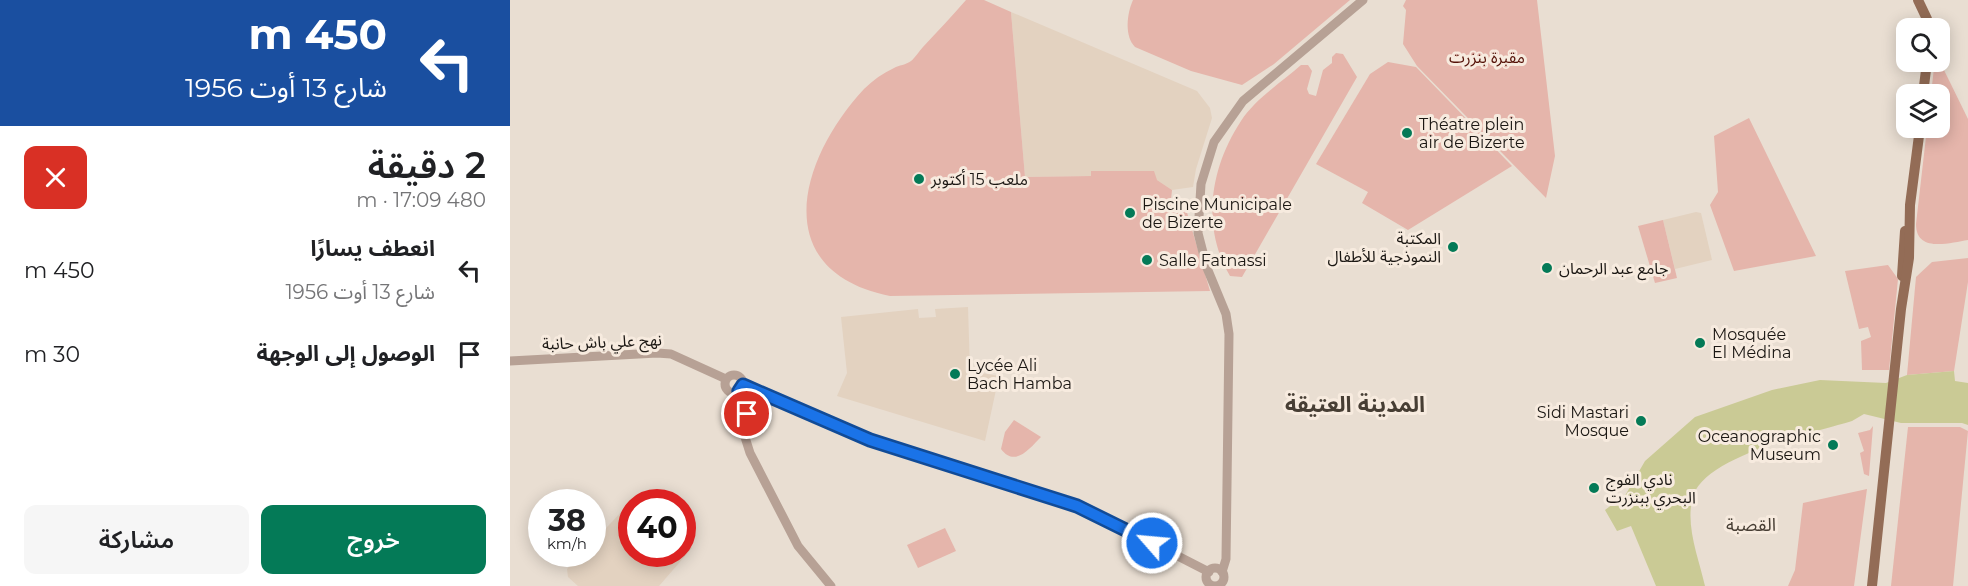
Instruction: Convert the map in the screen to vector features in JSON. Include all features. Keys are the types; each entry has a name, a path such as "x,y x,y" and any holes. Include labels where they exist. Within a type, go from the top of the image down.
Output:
{"main road":[{"path":"1918,0 1927,18"},
{"path":"1872,586 1919,138"}],"street":[{"path":"831,586 798,546 750,453 744,434 747,406 741,388 738,376 732,375 726,379 728,390 741,388 870,440 1092,512 1212,580 1225,550 1229,334 1226,314 1207,268 1198,232 1199,201 1206,164 1223,126 1244,101 1364,0"},
{"name":"نهج علي باش حانبة","path":"510,360 671,354 726,379"}],"shaded area":[{"path":"1011,12 1197,91 1210,108 1212,118 1196,169 1193,187 1172,190 1157,180 1091,171 1091,176 1025,177"},
{"path":"1696,212 1701,213 1712,260 1675,269 1663,220"},
{"path":"968,307 970,371 999,376 985,441 837,396 847,373 841,317 918,309 919,318 936,317 935,309"},
{"path":"1954,371 1955,381 1968,383 1968,425 1962,423 1901,423 1864,414 1852,421 1761,449 1715,471 1700,484 1692,500 1691,511 1692,532 1705,586 1656,586 1631,526 1617,531 1605,510 1626,494 1645,461 1695,417 1772,390 1820,380 1886,383 1907,375"},
{"path":"618,515 618,567 676,567 659,586 578,586 568,577 567,569 569,567 606,567 606,528"}],"green space":[{"path":"966,0 984,0 1011,12 1025,177 1091,176 1091,171 1154,171 1157,180 1172,190 1171,200 1186,209 1210,291 890,296 851,283 825,263 811,238 806,209 811,179 823,147 841,117 864,89 882,74 912,60"},
{"path":"1133,0 1350,0 1274,64 1242,85 1191,71 1135,47 1128,31 1129,11"},
{"name":"مقبرة بنزرت","path":"1406,0 1537,0 1555,156 1546,198 1417,66 1403,44 1406,10 1403,6"},
{"path":"1336,53 1343,54 1357,77 1242,277 1230,276 1215,238 1213,198 1216,178 1230,139 1254,105 1301,65 1308,65 1312,71 1307,89 1309,94 1316,96 1323,70 1332,63 1332,57"},
{"name":"Théatre plein air de Bizerte","path":"1388,62 1416,67 1512,166 1408,230 1362,203 1368,192 1316,164 1370,74"},
{"path":"1934,72 1945,72 1968,119 1968,240 1943,244 1927,243 1921,239 1917,233 1916,224 1926,138 1950,138 1950,84 1932,84"},
{"path":"1749,118 1816,256 1734,271 1710,205 1718,192 1714,136"},
{"path":"1663,220 1677,278 1655,283 1638,226"},
{"path":"1968,258 1968,282 1954,371 1907,375 1916,277 1932,262"},
{"path":"1888,265 1898,279 1889,370 1862,370 1861,341 1871,337 1868,327 1859,329 1845,271"},
{"path":"1014,420 1041,437 1022,454 1012,457 1001,449 1005,432"},
{"path":"1873,426 1869,476 1864,474 1860,453 1864,451 1858,433 1870,430"},
{"path":"1908,427 1960,427 1968,431 1953,586 1891,586"},
{"path":"1867,489 1854,586 1788,586 1795,570 1803,503"},
{"path":"945,528 956,551 918,568 907,545"}],"place":[{"name":"Théatre plein air de Bizerte","path":"1407,133"},
{"name":"ملعب 15 أكتوبر","path":"919,179"},
{"name":"Piscine Municipale de Bizerte","path":"1130,213"},
{"name":"المكتبة النموذجية للأطفال","path":"1453,247"},
{"name":"Salle Fatnassi","path":"1147,260"},
{"name":"جامع عبد الرحمان","path":"1547,268"},
{"name":"Mosquée El Médina","path":"1700,343"},
{"name":"Lycée Ali Bach Hamba","path":"955,374"},
{"name":"Sidi Mastari Mosque","path":"1641,421"},
{"name":"Oceanographic Museum","path":"1833,445"},
{"name":"نادي الفوج البحري ببنزرت","path":"1594,488"}],"district":[{"name":"المدينة العتيقة","path":"1355,404"},
{"name":"القصبة","path":"1751,525"}],"route":[{"path":"747,414 746,399 739,391 743,385 823,422 870,440 1077,506 1152,543"}]}
